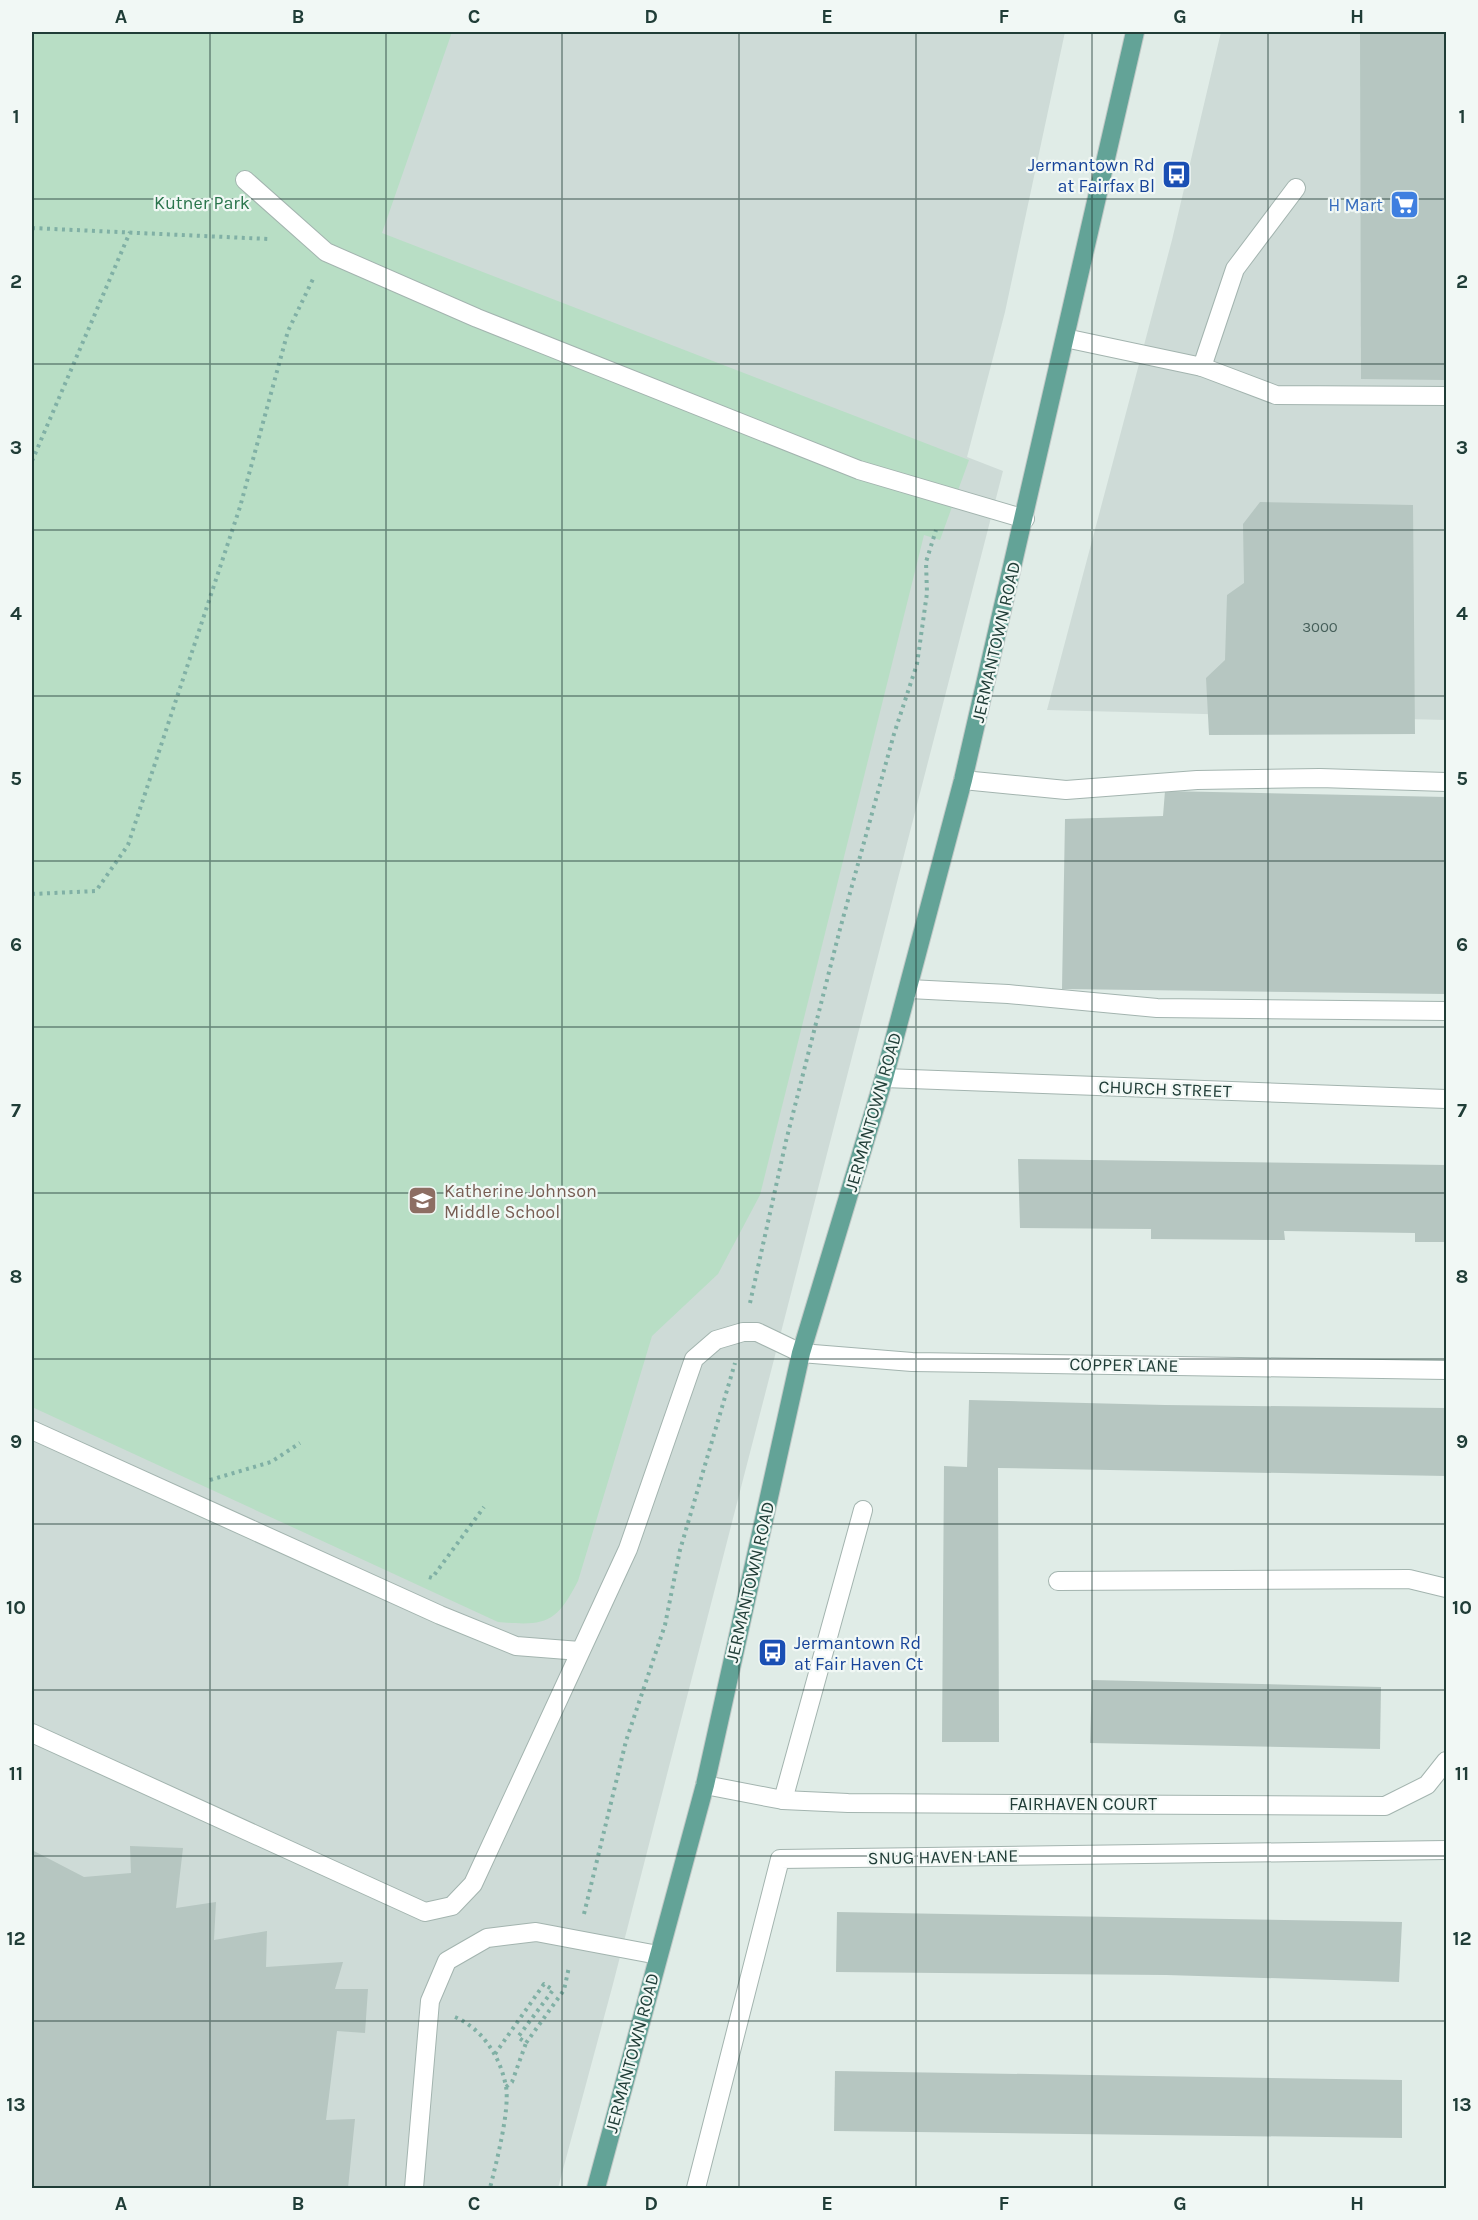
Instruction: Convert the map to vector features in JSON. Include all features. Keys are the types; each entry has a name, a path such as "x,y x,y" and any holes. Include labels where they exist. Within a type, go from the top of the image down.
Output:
{"main road":[{"name":"JERMANTOWN ROAD","path":"596,2188 705,1785 801,1353 884,1078 963,780 1025,519 1135,32"}],"street":[{"path":"245,180 320,247 477,318 859,470 1025,519"},
{"path":"1203,367 1235,269 1296,188"},
{"path":"1065,338 1203,367 1276,395 1446,396"},
{"path":"963,780 1066,790 1197,780 1320,778 1446,782"},
{"path":"909,989 1008,994 1157,1008 1446,1011"},
{"name":"CHURCH STREET","path":"884,1078 1446,1099"},
{"path":"32,1733 425,1911 452,1906 472,1884 628,1549 694,1359 716,1340 743,1332 757,1332 801,1353"},
{"name":"COPPER LANE","path":"801,1353 912,1362 1446,1370"},
{"path":"32,1430 440,1615 516,1646 580,1651"},
{"path":"783,1800 863,1510"},
{"path":"1058,1581 1410,1579 1446,1588"},
{"name":"FAIRHAVEN COURT","path":"705,1785 783,1800 848,1803 1385,1806 1426,1785 1446,1761"},
{"name":"SNUG HAVEN LANE","path":"696,2188 780,1859 1446,1850"},
{"path":"414,2188 430,2001 447,1960 487,1938 536,1932 658,1955"}],"path":[{"path":"32,228 130,232 320,247 288,331 240,507 128,845 96,891 32,894"},
{"path":"32,461 130,232"},
{"path":"506,2087 512,2082 526,2043 564,1990 626,1741 665,1625 680,1550 743,1332 786,1141 840,929 894,734 917,664 927,593 926,562 936,530"},
{"path":"219,1485 209,1480 271,1462 300,1443"},
{"path":"425,1576 432,1578 484,1507"},
{"path":"495,2054 544,1984 553,1990 518,2037 526,2043"},
{"path":"429,2011 459,2019 475,2029 495,2054 506,2087 506,2106 490,2188"}],"shaded area":[{"name":"Katherine Johnson Middle School","path":"440,32 1065,32 1005,312 967,457 1003,471 613,1984 558,2188 32,2188 32,1095"},
{"path":"1221,32 1446,32 1446,720 1047,710 1172,240"}],"green space":[{"name":"Katherine Johnson Middle School","path":"32,32 452,32 382,233 969,460 940,540 924,535 760,1195 718,1274 652,1336 578,1581 563,1606 555,1614 538,1622 498,1622 32,1407"}],"building":[{"name":"H Mart","path":"1360,32 1446,32 1446,380 1361,379"},
{"path":"1260,502 1413,505 1415,734 1209,735 1206,678 1225,660 1227,595 1244,583 1243,524"},
{"path":"1165,791 1446,797 1446,994 1062,989 1065,819 1163,816"},
{"path":"1018,1159 1446,1165 1446,1242 1415,1242 1415,1233 1284,1231 1285,1240 1151,1239 1151,1229 1020,1228"},
{"path":"969,1400 1446,1408 1446,1476 998,1468 999,1742 942,1742 944,1466 967,1467"},
{"path":"1092,1680 1381,1687 1380,1749 1090,1743"},
{"path":"130,1846 183,1848 176,1908 216,1902 214,1940 267,1931 266,1967 343,1962 335,1989 368,1989 365,2033 337,2031 326,2120 355,2119 348,2188 32,2188 32,1850 84,1877 131,1873"},
{"path":"837,1912 1402,1922 1399,1982 1166,1975 836,1972"},
{"path":"835,2071 1402,2080 1402,2138 834,2131"}],"place":[{"name":"Jermantown Rd at Fairfax Bl","path":"1176,175"},
{"name":"H Mart","path":"1404,205"},
{"name":"Katherine Johnson Middle School","path":"423,1201"},
{"name":"Jermantown Rd at Fair Haven Ct","path":"773,1653"}],"park label":[{"name":"Kutner Park","path":"202,203"}]}
